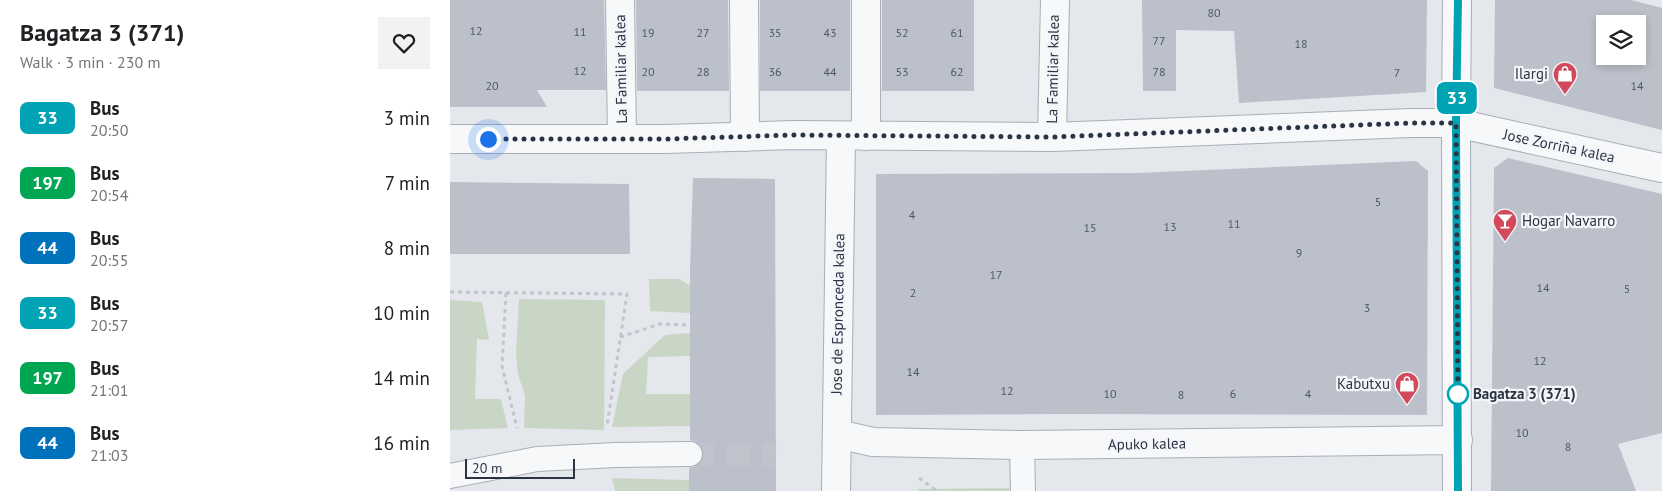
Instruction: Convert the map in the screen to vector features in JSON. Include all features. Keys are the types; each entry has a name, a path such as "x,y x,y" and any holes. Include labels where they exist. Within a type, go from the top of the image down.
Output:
{"street":[{"name":"La Familiar kalea","path":"620,0 622,138"},
{"path":"744,0 745,137"},
{"path":"853,136 866,0"},
{"name":"La Familiar kalea","path":"1052,137 1055,0"},
{"path":"1458,0 1456,123 1458,491"},
{"name":"Jose Zorriña kalea","path":"450,139 665,139 793,135 1052,137 1411,123 1456,123 1662,168"},
{"name":"Jose de Espronceda kalea","path":"836,491 837,434 853,136"},
{"name":"Apuko kalea","path":"837,434 873,442 1022,445 1458,440"},
{"path":"1022,445 1023,491"},
{"path":"450,476 536,459 603,455 690,454"}],"path":[{"path":"450,292 627,294 603,455"},
{"path":"506,292 502,366 517,428"},
{"path":"620,337 660,324 690,325"}],"green space":[{"path":"649,279 679,279 690,285 690,313 650,311"},
{"path":"519,299 605,300 604,430 524,428 525,396 518,374 516,353"},
{"path":"450,300 482,302 489,340 477,339 475,399 501,399 508,428 450,430"},
{"path":"690,333 690,356 648,357 646,394 690,394 690,426 612,427 623,374 665,335"},
{"path":"612,478 689,480 689,491 615,491"},
{"path":"1009,488 1009,491 920,491 917,489"}],"building":[{"path":"450,0 604,0 606,90 537,90 547,107 450,107"},
{"path":"636,0 728,0 729,91 637,91"},
{"path":"760,0 850,0 850,91 760,91"},
{"path":"882,0 974,0 974,91 882,91"},
{"path":"1142,0 1427,0 1426,92 1239,103 1234,31 1176,30 1176,91 1143,91"},
{"path":"1495,0 1631,0 1662,8 1662,130 1494,88"},
{"path":"1508,158 1662,194 1662,433 1618,444 1636,491 1491,491 1494,168"},
{"path":"1416,161 1428,171 1427,415 876,415 876,174 1136,173"},
{"path":"693,178 775,179 776,491 689,491 689,468 697,466 702,461 704,454 702,447 690,440 690,270"},
{"path":"450,182 629,184 630,254 450,254"}],"tunnel":[{"path":"690,454 776,455"}],"bus line":[{"name":"33","path":"1458,0 1456,123 1458,491"}],"place":[{"name":"Ilargi","path":"1565,95"},
{"name":"Hogar Navarro","path":"1505,242"},
{"name":"Bagatza 3 (371)","path":"1458,394"},
{"name":"Kabutxu","path":"1407,405"}],"route":[{"path":"488,139 665,139 793,135 841,137 1052,137 1411,123 1456,123 1458,401 1458,394"}]}
